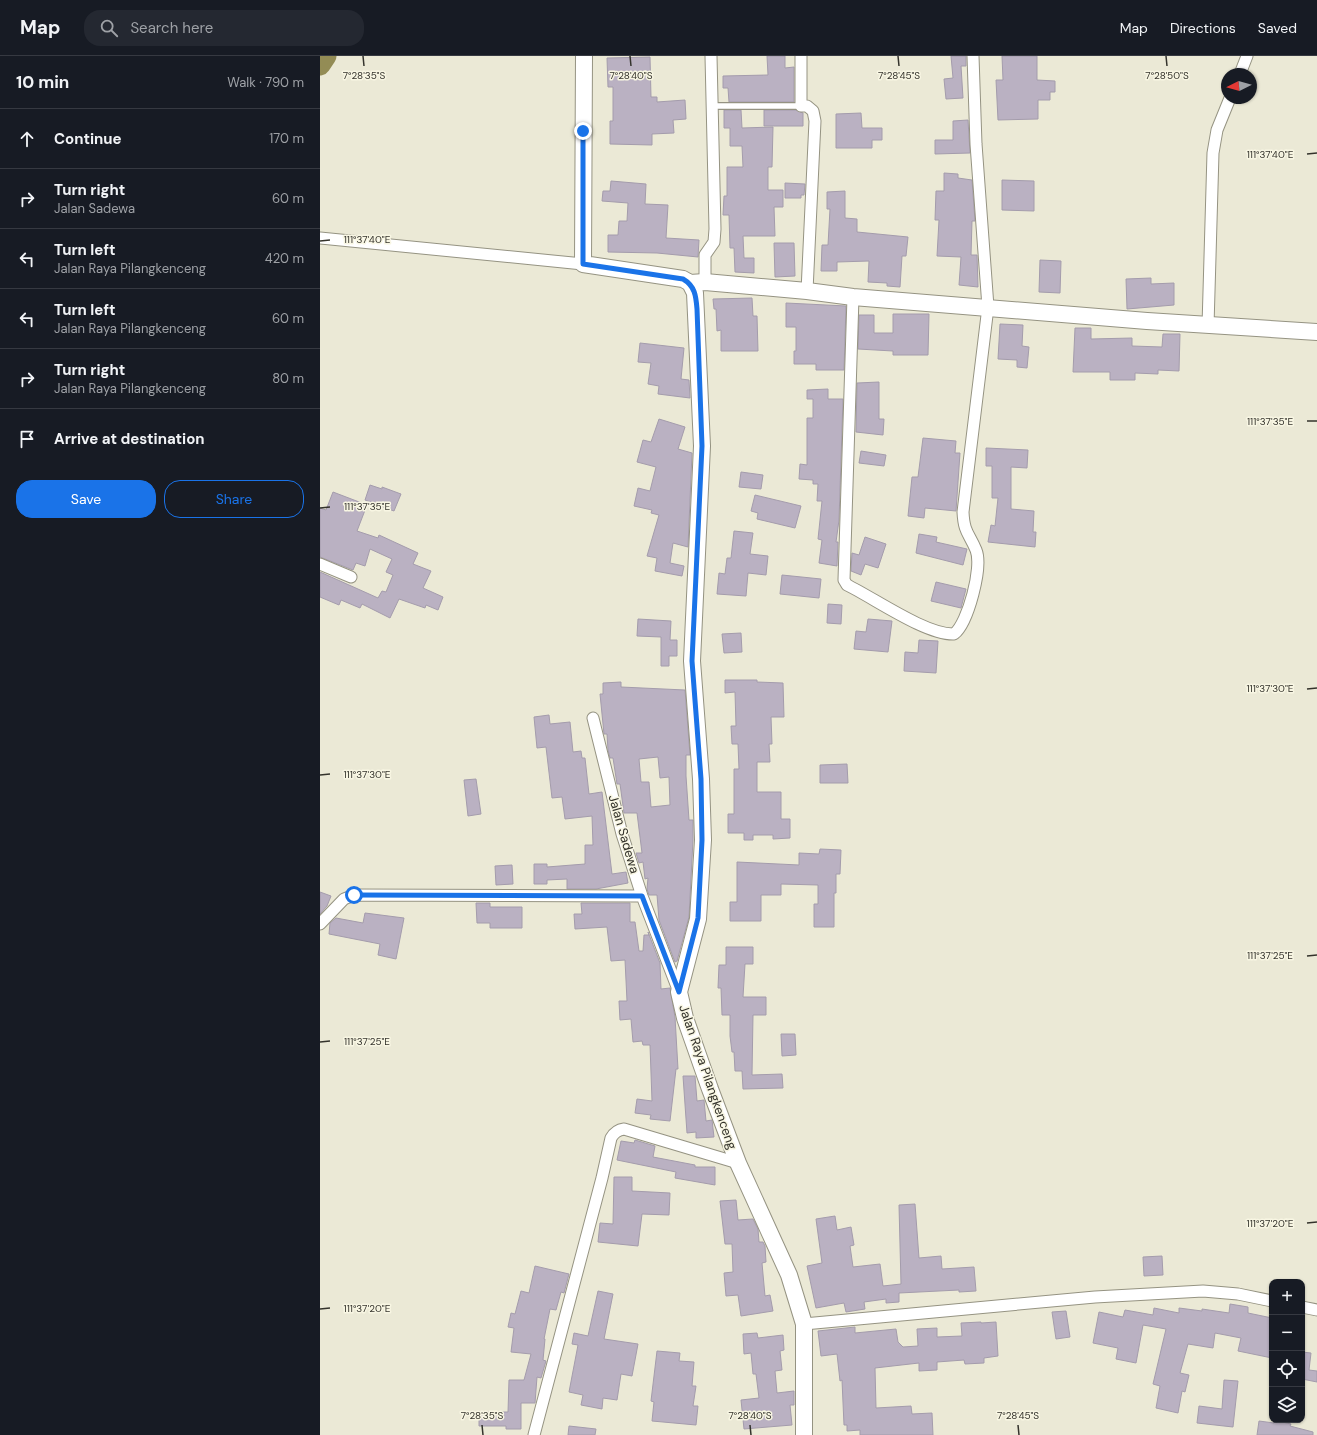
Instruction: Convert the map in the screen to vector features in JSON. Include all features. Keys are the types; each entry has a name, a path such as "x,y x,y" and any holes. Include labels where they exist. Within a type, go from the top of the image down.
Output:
{"main road":[{"path":"584,56 583,264 697,282 807,291 853,297 1208,326 1317,332"},
{"name":"Jalan Raya Pilangkenceng","path":"697,282 695,293 697,309 702,446 692,661 701,779 702,840 698,918 679,992 685,1018 738,1163 789,1276 804,1324 804,1435"}],"street":[{"path":"697,282 705,254 714,242 715,229 711,56"},
{"path":"801,56 801,106 807,106 813,111 815,121 807,291"},
{"path":"853,297 844,580 847,586 914,621 938,632 954,634 962,624 974,589 979,562 976,550 963,524 963,512 988,307 976,144 973,56"},
{"path":"1242,68 1247,56"},
{"path":"1208,326 1213,153 1217,130 1228,104"},
{"path":"320,238 583,264"},
{"path":"320,564 351,577"},
{"name":"Jalan Sadewa","path":"593,718 622,834 642,896 679,992"},
{"path":"320,924 344,899 354,895 642,896"},
{"path":"534,1435 602,1178 611,1138 618,1130 624,1129 738,1163"},
{"path":"804,1324 1103,1296 1203,1291 1238,1294 1269,1300"},
{"path":"1305,1308 1317,1310"}],"lane":[{"path":"712,106 801,106"}],"building":[{"path":"767,56 785,56 785,68 794,67 794,102 729,102 728,88 723,88 723,76 768,75"},
{"path":"951,56 966,56 966,66 961,66 963,98 946,99 944,79 953,78"},
{"path":"1002,56 1037,56 1037,80 1055,81 1055,92 1050,92 1050,100 1038,100 1038,119 998,120 996,80 1003,80"},
{"path":"650,57 651,97 657,97 657,102 685,100 686,119 673,120 674,133 652,134 652,145 610,144 610,121 613,121 613,87 608,87 607,58"},
{"path":"724,110 741,110 742,128 773,127 772,167 768,167 768,190 783,190 783,207 774,207 775,236 743,236 744,258 754,258 754,273 735,272 734,248 730,248 729,215 723,215 724,196 727,196 727,167 743,167 742,146 730,146 730,128 724,128"},
{"path":"764,110 796,110 803,113 803,126 764,126"},
{"path":"861,113 862,128 882,128 882,140 872,140 872,148 836,148 836,114"},
{"path":"968,120 970,153 935,154 935,140 953,140 953,121"},
{"path":"944,173 958,174 958,178 972,180 975,221 972,221 971,255 977,255 978,287 959,285 961,257 937,256 939,220 935,220 936,191 944,191"},
{"path":"1002,180 1034,181 1034,211 1002,210"},
{"path":"611,181 646,184 645,204 668,205 666,238 699,240 698,257 657,253 608,252 608,235 618,235 619,221 627,221 628,203 602,201 603,191 610,191"},
{"path":"785,183 805,184 804,195 801,195 801,198 785,198"},
{"path":"845,191 845,218 857,219 857,232 908,237 906,256 902,256 900,287 887,286 887,283 868,282 869,261 837,262 837,271 821,271 822,245 828,245 830,209 827,209 827,192"},
{"path":"774,243 794,243 795,276 775,277"},
{"path":"1040,260 1061,261 1060,293 1039,292"},
{"path":"1151,278 1151,284 1174,283 1174,305 1127,309 1126,279"},
{"path":"752,298 753,316 757,316 758,351 721,351 721,330 717,331 716,309 714,309 713,299"},
{"path":"786,303 846,306 844,370 816,370 816,364 794,364 794,351 796,351 796,327 786,327"},
{"path":"893,314 929,314 928,355 893,355 893,351 858,349 859,315 874,315 874,333 893,333"},
{"path":"1000,324 1023,325 1022,346 1029,347 1027,368 1017,367 1017,360 998,359"},
{"path":"1075,328 1091,328 1091,339 1132,338 1132,346 1162,347 1163,334 1180,334 1179,371 1158,370 1158,374 1135,373 1135,380 1110,380 1110,372 1073,372"},
{"path":"640,343 684,348 681,379 689,380 690,398 658,394 659,386 648,384 651,363 638,362"},
{"path":"879,382 879,419 884,419 883,435 856,432 857,383"},
{"path":"828,389 828,399 843,399 839,520 836,542 838,542 837,566 819,563 822,540 818,539 822,501 817,501 818,484 813,484 813,480 799,479 800,464 807,465 807,418 813,418 813,399 807,399 807,390"},
{"path":"659,419 685,427 678,449 692,453 688,547 673,543 670,563 684,566 682,576 655,571 657,558 647,556 659,515 651,513 652,510 634,506 638,488 650,491 656,467 637,462 643,440 651,442"},
{"path":"923,438 956,441 955,453 960,453 956,511 925,508 924,518 908,516 912,477 918,477"},
{"path":"986,448 1028,450 1027,468 1011,467 1011,509 1034,511 1033,532 1036,532 1035,547 988,542 991,525 995,526 998,498 992,498 992,466 986,466"},
{"path":"861,451 886,455 884,466 859,463"},
{"path":"741,472 763,475 761,489 739,487"},
{"path":"370,485 382,489 382,487 401,494 394,511 365,500"},
{"path":"333,492 367,505 357,531 378,538 379,535 418,553 413,564 431,571 423,588 443,597 438,610 426,605 425,608 399,599 390,618 362,604 360,608 341,600 339,605 320,597 320,572 378,598 382,591 386,592 393,575 386,572 392,559 370,549 365,566 356,563 353,570 320,557 320,508 326,510"},
{"path":"755,495 801,506 795,528 757,519 758,513 751,511"},
{"path":"734,531 753,533 750,554 768,556 766,575 748,573 746,596 717,594 719,573 725,574 727,558 731,558"},
{"path":"919,534 937,537 936,542 967,549 963,565 916,553"},
{"path":"865,537 886,544 878,568 865,564 861,575 851,571 852,553 859,555"},
{"path":"782,575 821,579 819,598 780,594"},
{"path":"936,582 966,589 961,608 931,601"},
{"path":"828,604 842,605 841,624 827,623"},
{"path":"638,619 671,621 670,640 677,640 677,656 669,656 669,666 661,666 661,637 637,636"},
{"path":"868,619 892,621 888,652 854,649 856,631 866,632"},
{"path":"741,633 742,652 724,653 722,634"},
{"path":"919,640 938,641 936,673 904,671 905,652 918,653"},
{"path":"725,680 757,680 757,682 783,683 784,717 771,717 772,744 769,744 770,762 757,762 757,792 781,792 781,819 790,819 790,838 773,839 773,835 753,835 753,840 744,840 744,833 728,833 728,814 734,814 734,769 739,769 738,744 732,744 731,726 736,726 735,692 725,693"},
{"path":"621,682 621,687 685,690 690,755 686,755 686,776 689,820 693,820 693,840 689,917 677,961 675,962 659,920 657,895 649,895 647,889 648,878 645,879 643,862 639,863 636,853 642,853 637,813 624,813 620,784 617,784 613,758 610,758 607,734 604,734 600,694 603,694 603,683","holes":["658,757 660,778 669,777 670,805 651,807 649,782 641,782 639,759"]},
{"path":"549,715 550,724 570,722 573,752 581,751 582,758 585,758 589,794 602,792 612,874 626,872 628,883 596,889 567,889 567,879 547,880 547,884 534,884 534,864 547,864 547,867 585,864 585,845 593,845 592,816 565,819 562,797 552,798 546,747 537,748 534,717"},
{"path":"847,764 848,783 820,783 820,765"},
{"path":"476,779 481,814 468,816 464,780"},
{"path":"820,849 841,850 840,874 836,874 836,893 834,893 834,927 814,927 814,904 818,904 818,885 781,884 781,895 761,895 761,921 730,921 730,902 737,902 737,862 799,865 799,853 819,854"},
{"path":"512,865 513,884 496,885 495,866"},
{"path":"320,892 331,896 327,906 320,914"},
{"path":"476,903 490,903 490,907 522,907 522,928 490,928 490,923 477,923"},
{"path":"581,903 630,903 630,922 635,922 639,951 643,951 644,935 649,935 648,932 660,963 661,989 670,988 675,1017 678,1069 676,1069 670,1121 650,1119 651,1115 635,1113 637,1099 652,1101 650,1045 643,1045 642,1041 633,1042 631,1019 620,1020 619,1001 627,1001 625,960 611,961 607,927 575,929 574,914 582,914"},
{"path":"365,913 404,918 396,959 378,955 380,944 329,934 330,923 336,918 363,923"},
{"path":"726,947 753,947 753,964 745,964 743,997 766,997 766,1015 753,1015 752,1075 782,1074 783,1088 743,1089 742,1071 735,1071 734,1052 732,1052 730,1036 730,1015 722,1015 721,988 718,988 719,965 726,965"},
{"path":"781,1034 795,1034 796,1055 782,1056"},
{"path":"683,1076 695,1076 697,1101 704,1100 706,1121 712,1120 714,1137 696,1138 696,1132 687,1133"},
{"path":"635,1140 655,1146 653,1157 695,1165 695,1167 715,1167 715,1185 675,1178 676,1172 617,1160 621,1141 634,1143"},
{"path":"614,1177 632,1177 632,1191 670,1193 669,1215 642,1214 638,1246 598,1242 600,1223 613,1224"},
{"path":"736,1200 738,1220 753,1219 758,1229 759,1242 763,1242 765,1246 766,1262 762,1263 765,1296 770,1295 773,1311 741,1316 738,1295 726,1296 724,1273 733,1272 732,1244 725,1244 720,1201"},
{"path":"915,1204 919,1258 941,1256 942,1269 974,1267 976,1291 959,1292 959,1290 899,1293 899,1302 886,1303 886,1299 864,1302 865,1309 846,1312 844,1303 816,1308 807,1266 822,1263 816,1219 835,1216 837,1230 851,1227 854,1245 850,1246 853,1267 880,1264 883,1286 901,1284 899,1205"},
{"path":"1162,1256 1163,1275 1144,1276 1143,1257"},
{"path":"535,1266 569,1274 564,1293 561,1292 556,1310 550,1309 544,1339 543,1360 546,1361 541,1378 537,1377 535,1403 521,1403 521,1429 506,1429 506,1426 479,1426 479,1412 508,1412 509,1380 524,1380 531,1354 511,1352 514,1328 508,1327 511,1313 515,1314 521,1291 529,1293"},
{"path":"598,1291 613,1294 604,1339 638,1344 632,1376 621,1374 617,1400 603,1398 602,1409 581,1405 583,1395 569,1392 578,1345 572,1344 574,1333 588,1336"},
{"path":"1230,1304 1248,1307 1248,1313 1269,1317 1269,1357 1238,1351 1241,1338 1215,1333 1213,1348 1188,1344 1180,1373 1189,1375 1185,1392 1182,1391 1178,1413 1156,1408 1160,1386 1153,1384 1166,1329 1143,1325 1136,1363 1116,1359 1118,1348 1093,1343 1099,1312 1123,1317 1125,1310 1153,1315 1154,1308 1179,1313 1179,1308 1202,1311 1202,1309 1229,1313"},
{"path":"1066,1311 1070,1337 1056,1339 1052,1312"},
{"path":"996,1322 998,1356 984,1358 984,1363 965,1364 964,1360 937,1362 937,1370 919,1371 919,1363 875,1368 876,1408 911,1406 912,1414 932,1413 933,1435 860,1435 860,1430 847,1431 847,1425 844,1425 842,1380 840,1381 837,1354 821,1356 818,1331 855,1327 855,1333 896,1329 898,1342 903,1347 918,1346 917,1329 937,1328 937,1337 962,1336 961,1323"},
{"path":"757,1333 758,1338 783,1335 784,1350 780,1351 782,1370 775,1371 777,1393 794,1391 794,1405 790,1405 792,1425 744,1429 741,1400 759,1398 756,1374 753,1374 751,1353 744,1354 743,1334"},
{"path":"657,1351 680,1353 679,1361 694,1362 692,1386 696,1386 693,1406 698,1406 696,1425 652,1421 654,1402 651,1401"},
{"path":"1305,1352 1311,1353 1309,1370 1317,1371 1317,1382 1305,1380"},
{"path":"1224,1380 1238,1381 1233,1427 1197,1423 1199,1406 1222,1409"},
{"path":"1259,1421 1291,1424 1290,1426 1313,1432 1313,1435 1257,1435"},
{"path":"569,1426 596,1429 595,1435 568,1435"}],"waterway":[{"path":"320,65 326,56"}],"route":[{"path":"354,895 642,896 679,992 698,918 702,840 701,779 692,661 702,446 697,309 695,293 690,283 683,279 583,264 583,131"}]}
